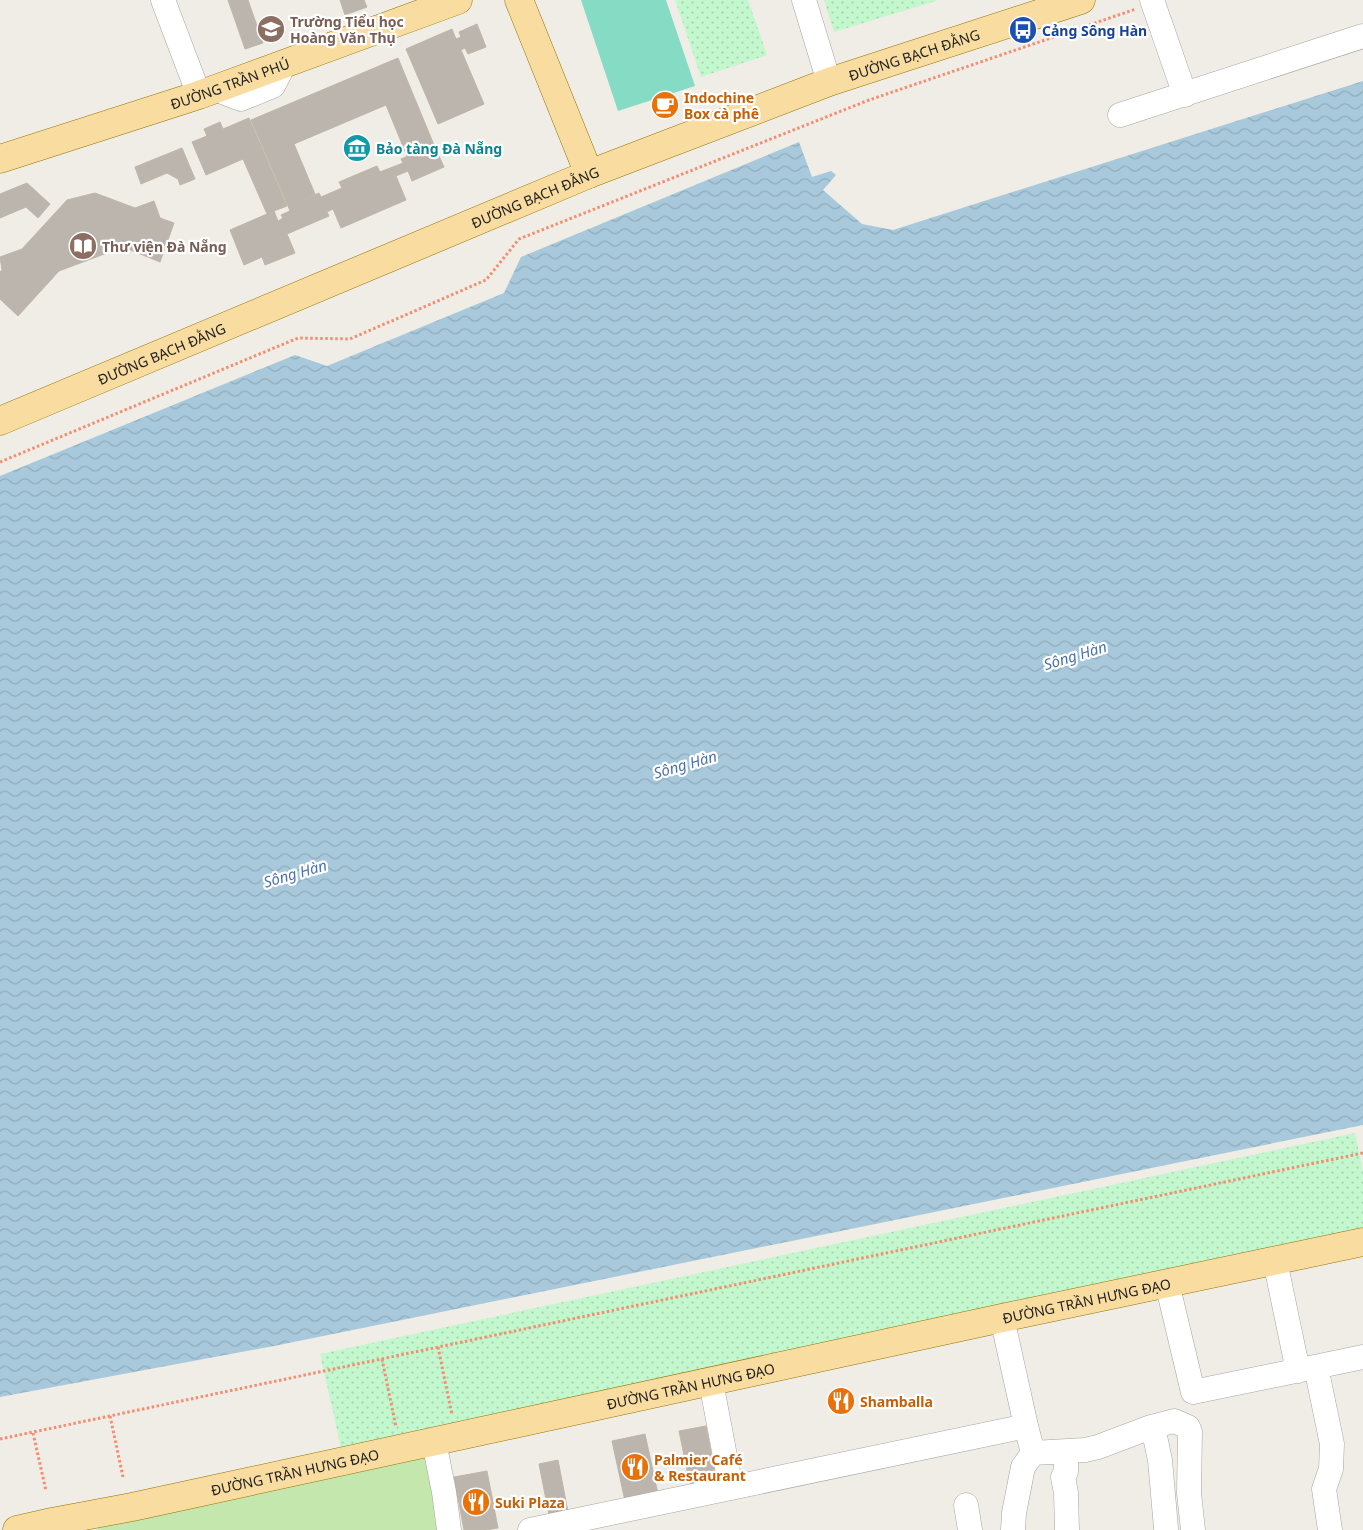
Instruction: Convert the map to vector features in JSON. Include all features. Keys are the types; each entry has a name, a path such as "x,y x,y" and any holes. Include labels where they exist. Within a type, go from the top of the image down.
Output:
{"main road":[{"name":"ĐƯỜNG TRẦN PHÚ","path":"0,159 207,92 458,0"},
{"path":"519,0 589,174"},
{"name":"ĐƯỜNG BẠCH ĐẰNG","path":"0,421 589,174 829,82 1048,5 1081,0"},
{"name":"ĐƯỜNG TRẦN HƯNG ĐẠO","path":"17,1530 94,1522 132,1507 1002,1318 1363,1242"}],"street":[{"path":"163,0 207,92"},
{"path":"804,0 829,82"},
{"path":"1153,2 1184,94"},
{"path":"1120,115 1363,36"},
{"path":"1275,1261 1307,1369 1332,1444 1331,1469 1324,1489 1330,1530"},
{"path":"1167,1283 1193,1392 1363,1357"},
{"path":"1002,1318 1026,1426 1034,1453"},
{"path":"710,1382 731,1488"},
{"path":"1013,1530 1014,1513 1023,1466 1034,1453 1066,1452 1098,1447 1174,1421 1184,1424 1189,1430 1189,1493 1193,1530"},
{"path":"530,1530 1026,1426"},
{"path":"1152,1427 1160,1460 1166,1528"},
{"path":"434,1442 449,1530"},
{"path":"1066,1452 1066,1472 1063,1477 1068,1530"},
{"path":"966,1505 970,1530"}],"path":[{"path":"0,462 298,338 350,339 486,280 519,239 869,100 1153,2"},
{"path":"0,1440 1363,1152"},
{"path":"438,1347 452,1416"},
{"path":"382,1359 396,1427"},
{"path":"110,1416 123,1477"},
{"path":"33,1432 46,1491"}],"green space":[{"path":"581,0 666,0 695,86 618,111"},
{"path":"675,0 748,0 767,55 701,77"},
{"path":"824,0 936,0 936,1 834,32"},
{"path":"1355,1133 1363,1171 1363,1229 341,1448 320,1354"},
{"path":"434,1442 449,1530 98,1530 92,1514"}],"water":[{"name":"Sông Hàn","path":"1363,81 1363,1125 274,1346 0,1397 0,476 295,355 327,366 504,293 521,257 799,142 812,177 831,171 836,175 823,190 862,224 893,230"}],"building":[{"path":"228,0 248,0 263,43 245,49"},
{"path":"340,0 364,0 367,7 345,15"},
{"path":"477,24 486,47 468,54 465,48 461,50 484,104 438,124 406,49 452,29 456,39 461,37 459,32"},
{"path":"398,58 434,145 407,156 386,105 294,144 315,194 288,206 251,120"},
{"path":"249,118 287,206 274,211 278,221 283,218 281,215 290,211 288,206 319,193 321,197 342,188 339,182 377,166 380,172 403,163 401,159 434,145 444,167 412,181 408,171 396,176 406,200 341,228 333,209 327,212 329,216 287,234 295,253 265,265 262,257 244,265 230,230 267,214 243,159 206,175 192,142 207,136 204,129 220,122 223,129"},
{"path":"182,148 195,179 180,185 178,179 167,173 141,184 135,167"},
{"path":"27,183 50,204 38,218 26,207 0,218 0,194"},
{"path":"95,193 135,208 154,201 160,218 174,223 160,262 123,247 59,271 18,316 0,299 0,272 2,270 0,257 22,249 67,200"},
{"path":"706,1426 717,1484 691,1489 679,1431"},
{"name":"Palmier Café & Restaurant","path":"645,1434 658,1494 625,1501 612,1441"},
{"path":"558,1460 569,1517 550,1520 539,1464"},
{"name":"Suki Plaza","path":"487,1471 498,1528 464,1530 454,1477"}],"place":[{"name":"Trường Tiểu học Hoàng Văn Thụ","path":"271,29"},
{"name":"Cảng Sông Hàn","path":"1023,30"},
{"name":"Indochine Box cà phê","path":"665,105"},
{"name":"Bảo tàng Đà Nẵng","path":"357,148"},
{"name":"Thư viện Đà Nẵng","path":"83,246"},
{"name":"Shamballa","path":"841,1401"},
{"name":"Palmier Café & Restaurant","path":"635,1467"},
{"name":"Suki Plaza","path":"476,1502"}]}
